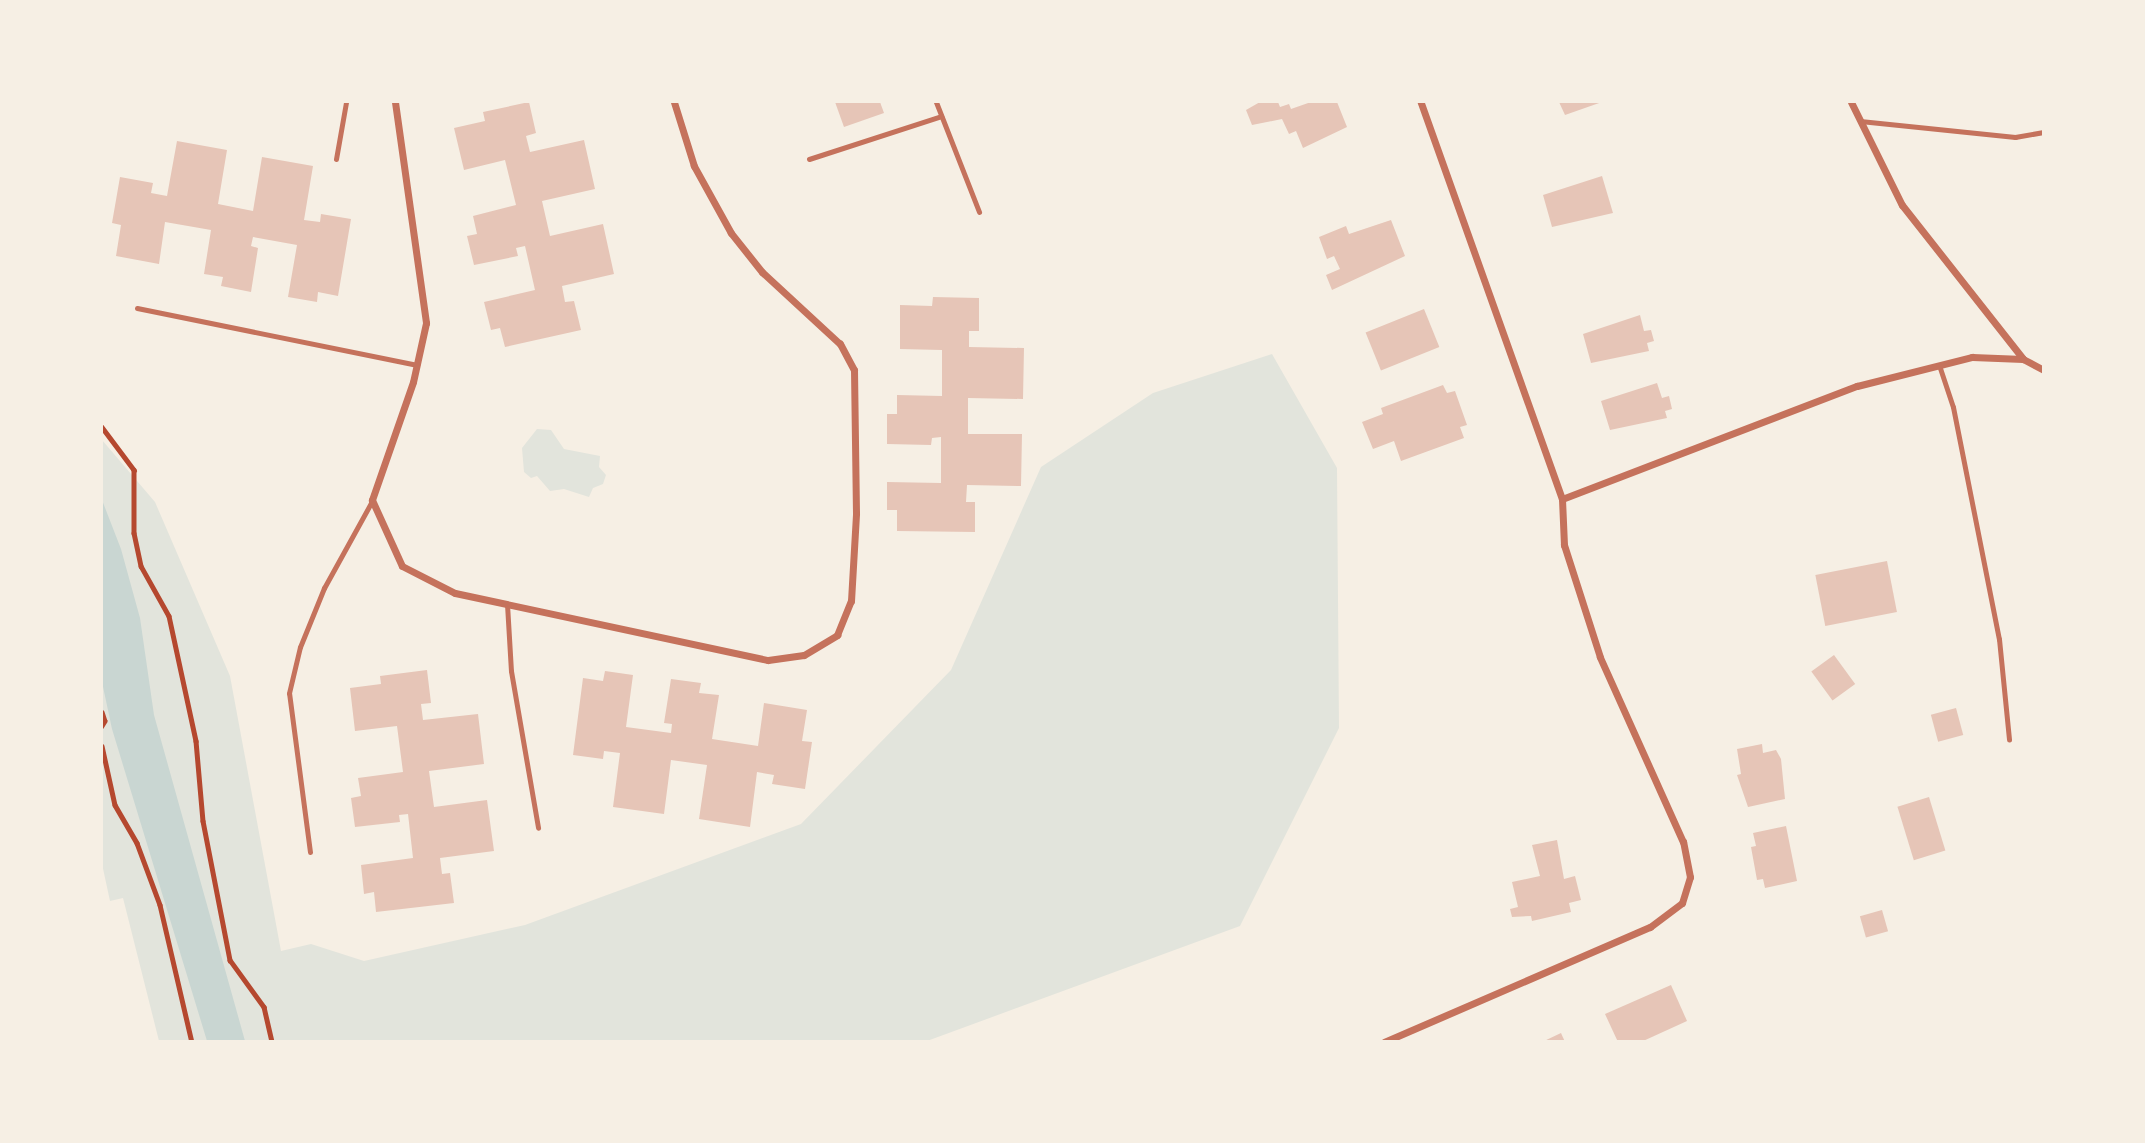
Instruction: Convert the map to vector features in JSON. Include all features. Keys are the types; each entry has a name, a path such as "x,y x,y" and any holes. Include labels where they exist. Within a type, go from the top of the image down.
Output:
{"street":[{"path":"394,102 426,323 416,365 372,500 402,566 455,593 768,660 804,655 837,635 851,601 856,513 854,370 840,344 762,272 731,233 694,166 674,102"},
{"path":"1384,1041 1650,927 1682,903 1690,877 1683,842 1600,657 1564,545 1562,499 1421,102"},
{"path":"1851,102 1902,205 2023,359 2043,370"},
{"path":"1562,499 1857,386 1972,357 2023,359"}],"lane":[{"path":"337,159 346,102"},
{"path":"936,102 979,212"},
{"path":"809,159 941,116"},
{"path":"1860,121 2015,137 2043,132"},
{"path":"136,308 416,365"},
{"path":"1939,365 1952,407 1999,639 2009,740"},
{"path":"310,852 289,693 300,647 324,588 372,500"},
{"path":"507,604 511,671 538,828"}],"path":[{"path":"102,427 134,470 134,533 141,566 169,616 196,741 203,821 230,960 264,1007 272,1041"},
{"path":"102,712 105,721 102,726"},
{"path":"102,746 115,805 137,843 160,905 192,1041"}],"shaded area":[{"path":"1272,354 1337,468 1339,728 1240,926 927,1041 159,1041 123,898 110,901 102,864 102,440 155,502 230,676 281,951 311,944 364,961 525,925 801,824 951,670 1041,467 1153,393"},
{"path":"537,429 551,430 564,449 600,456 599,467 606,475 603,484 593,488 589,497 564,489 550,491 537,476 531,478 524,472 522,448"},
{"path":"102,500 121,549 140,618 154,715 245,1041 207,1041 112,729 102,682"}],"building":[{"path":"529,102 536,133 526,136 530,152 584,140 595,189 542,201 550,236 603,224 614,274 562,286 565,302 574,301 581,330 505,347 500,328 491,330 484,302 535,290 525,246 516,248 518,256 474,265 467,236 477,234 473,216 516,205 505,160 464,170 454,128 485,121 483,112"},
{"path":"835,102 880,102 884,113 844,127"},
{"path":"1260,102 1278,102 1280,107 1289,104 1291,109 1311,102 1337,102 1347,127 1303,148 1296,131 1289,134 1282,119 1252,125 1246,110"},
{"path":"1559,102 1602,102 1565,115"},
{"path":"177,141 227,150 218,204 253,211 262,157 313,166 304,220 320,222 321,214 351,219 338,296 318,292 317,302 288,297 297,245 253,237 251,246 258,248 251,292 221,286 223,277 204,274 211,230 165,222 159,264 116,256 121,225 112,223 120,177 153,183 151,193 167,196"},
{"path":"1602,176 1613,213 1552,227 1543,195"},
{"path":"1391,220 1405,256 1332,290 1326,275 1340,269 1334,256 1327,259 1319,237 1346,226 1349,234"},
{"path":"933,297 979,298 979,331 969,331 969,347 1024,348 1023,399 968,398 968,434 1022,434 1021,486 967,485 966,502 975,502 975,532 897,531 897,510 887,510 887,482 941,483 941,437 932,438 931,445 887,444 887,414 897,414 897,395 942,396 942,350 900,349 900,305 932,306"},
{"path":"1424,309 1439,347 1381,371 1366,333"},
{"path":"1640,315 1644,331 1651,330 1654,341 1647,343 1649,351 1591,363 1583,334"},
{"path":"1657,383 1662,398 1669,396 1672,409 1665,411 1667,418 1610,430 1601,401"},
{"path":"1443,385 1447,393 1455,391 1467,425 1460,427 1464,438 1401,461 1394,441 1373,449 1362,422 1383,414 1381,408"},
{"path":"1887,561 1897,612 1825,626 1815,575"},
{"path":"1834,655 1855,684 1833,701 1811,671"},
{"path":"427,670 431,703 421,704 423,720 478,714 484,764 429,771 434,807 487,800 494,851 440,858 442,874 450,873 454,903 376,912 374,892 364,894 361,865 413,858 408,814 399,815 400,822 355,827 351,798 361,796 358,778 403,772 397,726 355,731 350,688 381,684 380,676"},
{"path":"605,671 633,675 626,727 671,733 672,724 664,723 671,679 701,683 699,693 719,695 712,739 758,746 764,703 807,710 802,741 812,742 805,789 772,784 774,775 757,772 750,827 699,819 707,765 671,760 664,814 613,807 620,753 604,751 603,759 573,755 583,678 603,681"},
{"path":"1956,708 1963,735 1938,742 1931,715"},
{"path":"1762,744 1763,753 1776,750 1781,759 1785,799 1748,807 1737,775 1741,774 1737,749"},
{"path":"1929,797 1945,851 1914,860 1897,807"},
{"path":"1786,826 1797,881 1765,888 1763,879 1757,880 1751,847 1756,846 1753,833"},
{"path":"1557,840 1564,879 1575,876 1581,900 1569,903 1571,912 1532,921 1531,916 1512,917 1510,909 1518,907 1512,882 1540,876 1532,845"},
{"path":"1882,910 1888,931 1866,937 1860,916"},
{"path":"1671,985 1687,1021 1641,1042 1618,1042 1605,1014"},
{"path":"1561,1033 1565,1042 1542,1042"}]}
